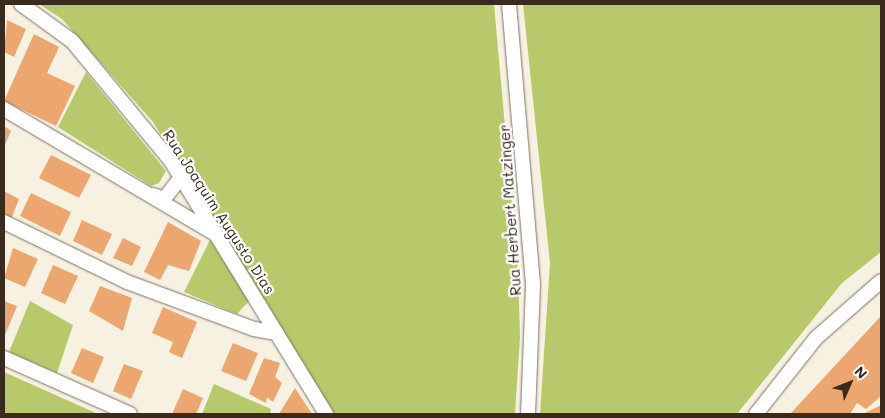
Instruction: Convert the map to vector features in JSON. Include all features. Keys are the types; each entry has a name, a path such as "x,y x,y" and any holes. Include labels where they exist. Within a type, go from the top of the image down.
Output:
{"street":[{"name":"Rua Joaquim Augusto Dias","path":"21,4 72,41 181,177 326,414"},
{"name":"Rua Herbert Matzinger","path":"510,4 533,285 528,414"},
{"path":"4,109 217,235"},
{"path":"148,193 164,199 181,177"},
{"path":"4,222 127,282 254,329 277,333"},
{"path":"756,414 816,338 881,281"},
{"path":"4,358 130,414"}],"green space":[{"path":"39,4 494,4 518,272 520,337 515,414 334,414 153,122 62,19"},
{"path":"523,4 881,4 881,252 842,283 737,414 540,414 550,263"},
{"path":"86,72 166,171 159,183 151,186 58,127"},
{"path":"210,240 250,300 237,314 184,292"},
{"path":"30,301 73,325 57,373 9,352"},
{"path":"4,372 98,414 4,414"},
{"path":"214,384 271,409 270,414 202,414"}],"building":[{"path":"7,20 26,29 14,57 4,52"},
{"path":"34,34 59,47 47,73 75,86 56,126 4,101"},
{"path":"4,126 11,131 4,147"},
{"path":"51,155 91,175 79,198 39,178"},
{"path":"4,191 19,199 11,219 4,215"},
{"path":"31,193 71,212 60,236 20,216"},
{"path":"82,220 112,234 102,255 73,241"},
{"path":"168,222 201,241 189,271 168,265 160,280 144,272"},
{"path":"123,238 141,247 132,266 113,258"},
{"path":"13,248 38,259 25,287 4,278"},
{"path":"53,265 78,276 65,304 41,293"},
{"path":"100,286 132,298 123,331 89,311"},
{"path":"4,301 17,306 5,335 4,334"},
{"path":"163,307 197,322 182,358 169,352 173,342 152,333"},
{"path":"881,316 881,396 866,409 857,403 850,414 790,414"},
{"path":"233,343 258,353 246,381 221,371"},
{"path":"82,348 104,357 93,383 71,373"},
{"path":"264,358 280,363 275,377 282,383 273,402 267,397 266,403 249,394"},
{"path":"124,364 143,371 131,399 113,391"},
{"path":"295,388 312,414 279,414"},
{"path":"183,389 203,398 196,414 172,414"},
{"path":"881,405 881,414 863,414"}]}
